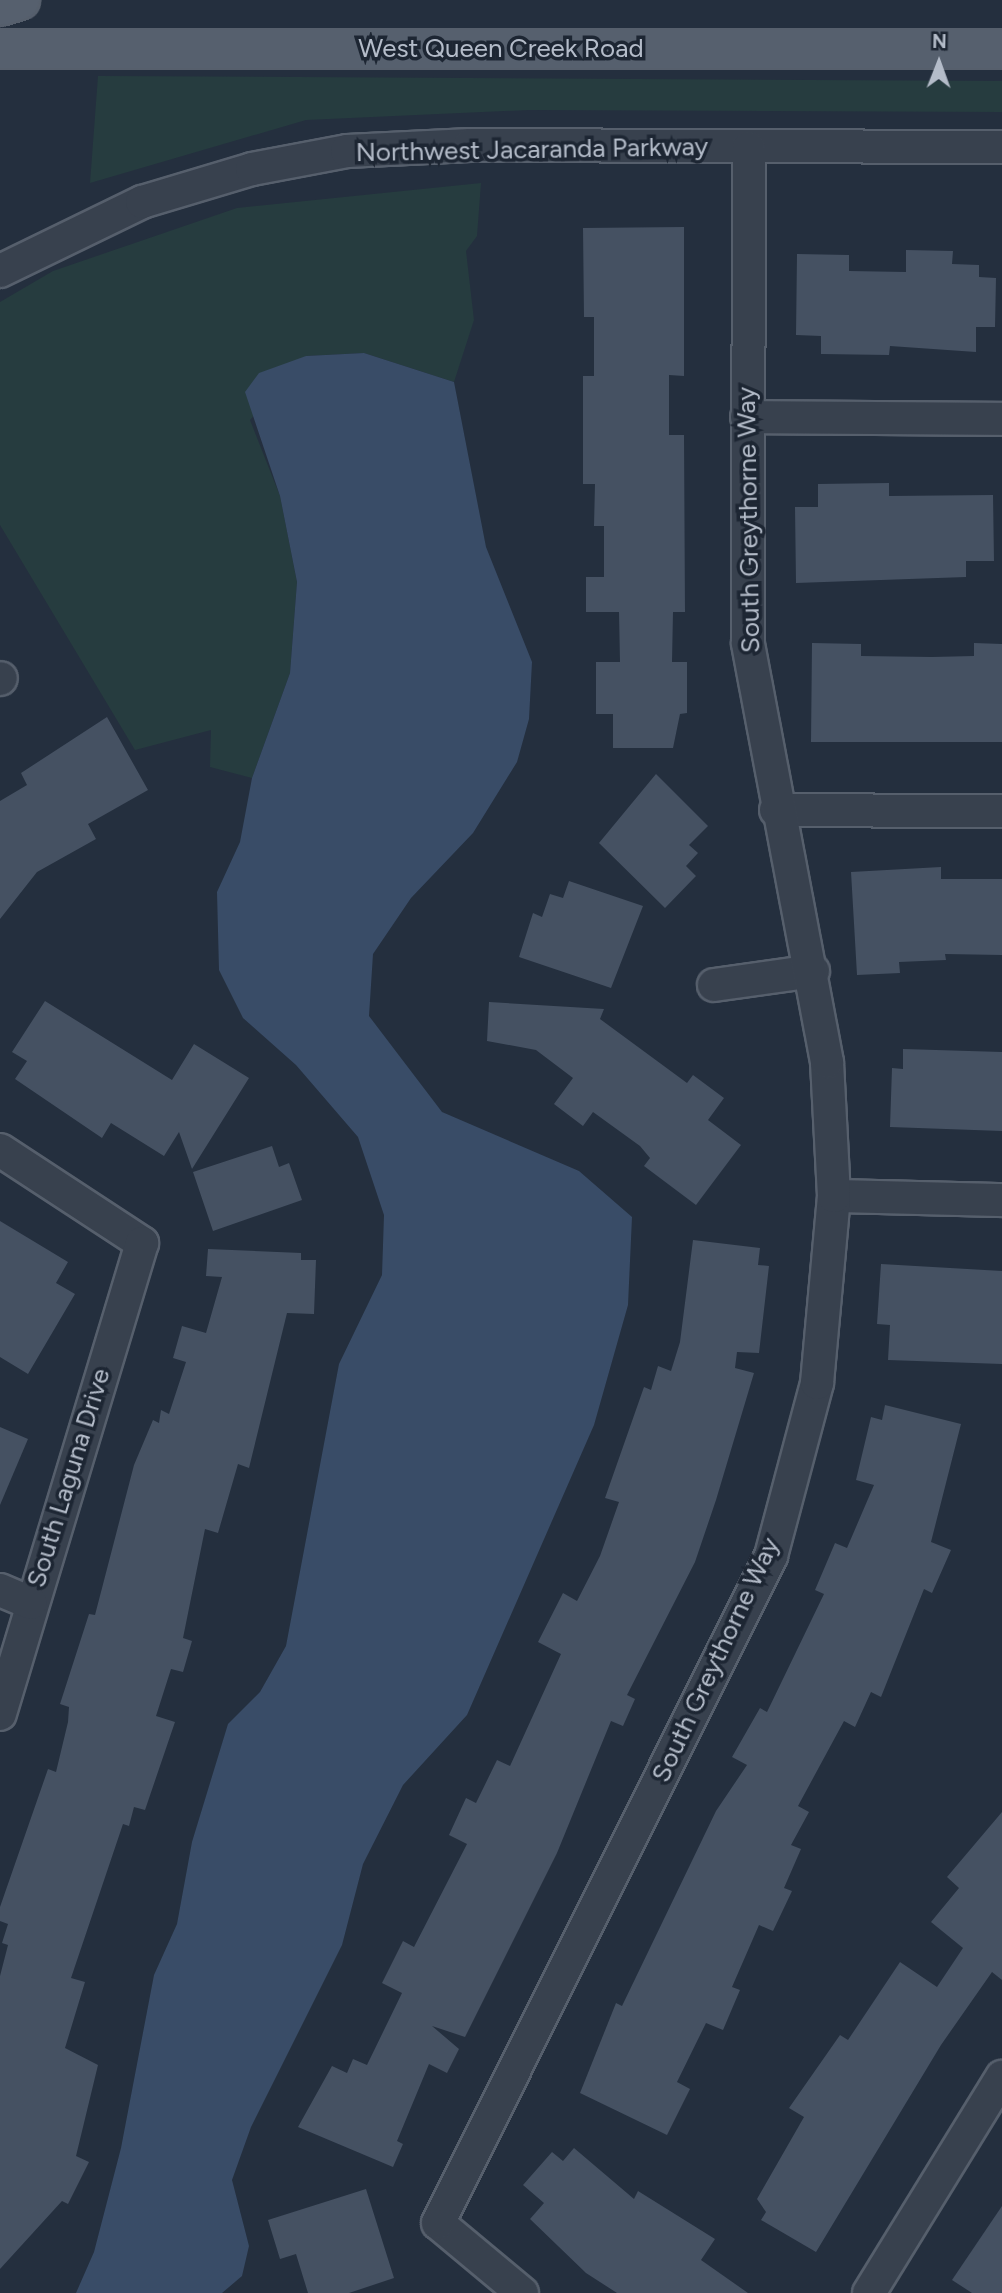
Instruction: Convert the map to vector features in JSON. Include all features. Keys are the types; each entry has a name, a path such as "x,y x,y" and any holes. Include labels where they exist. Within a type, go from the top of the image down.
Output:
{"main road":[{"path":"0,6 20,0"},
{"name":"West Queen Creek Road","path":"0,49 1002,49"}],"street":[{"name":"Northwest Jacaranda Parkway","path":"0,271 142,202 299,158 471,145 1002,147"},
{"name":"South Greythorne Way","path":"522,2293 438,2222 771,1556 817,1383 834,1196 827,1062 813,971 776,810 748,643 749,148"},
{"path":"747,417 1002,419"},
{"path":"776,810 1002,811"},
{"path":"714,985 813,971"},
{"name":"South Laguna Drive","path":"0,1150 142,1243 30,1603 0,1714"},
{"path":"834,1196 1002,1200"},
{"path":"0,1590 30,1603"},
{"path":"869,2293 1002,2077"}],"green space":[{"path":"98,76 1002,81 1002,112 529,110 306,120 90,183"},
{"path":"481,183 477,236 466,251 474,320 454,382 364,353 306,356 250,420 280,496 297,582 290,673 252,778 210,767 211,730 135,750 0,525 0,302 53,271 237,208"}],"water":[{"path":"364,353 454,382 486,547 532,662 529,719 517,762 473,833 411,898 373,954 369,1016 442,1112 579,1171 632,1217 628,1305 594,1425 467,1715 403,1785 363,1864 342,1945 251,2127 232,2180 249,2246 242,2276 222,2293 76,2293 94,2252 121,2148 154,1975 177,1924 192,1842 228,1724 260,1692 286,1646 339,1364 382,1275 384,1215 358,1137 296,1065 243,1018 219,970 217,892 240,842 252,778 290,673 297,582 280,496 245,392 259,373 306,356"}],"building":[{"path":"684,227 684,376 669,375 669,435 684,435 685,612 673,612 672,662 687,662 687,713 680,714 673,748 613,748 613,714 596,714 596,662 620,662 619,612 586,612 586,577 604,577 604,526 594,526 595,484 583,484 583,376 594,376 594,317 584,317 583,228"},
{"path":"906,250 953,251 952,264 979,265 979,277 996,278 995,327 976,327 976,352 890,346 889,355 821,354 821,336 796,335 797,254 849,255 849,271 906,272"},
{"path":"889,483 889,496 993,495 994,561 966,561 966,577 796,583 795,507 818,507 818,484"},
{"path":"812,643 861,644 861,656 932,657 974,656 974,643 1002,644 1002,742 811,742"},
{"path":"107,717 148,790 88,824 96,839 37,872 0,919 0,801 27,785 21,773"},
{"path":"656,774 708,826 689,845 698,853 686,866 696,876 665,908 599,843"},
{"path":"941,867 941,879 1002,879 1002,955 945,954 946,960 899,962 900,973 857,975 851,872"},
{"path":"569,881 643,906 611,988 519,957 533,913 542,917 550,894 563,898"},
{"path":"45,1001 172,1080 194,1044 249,1078 192,1169 179,1132 164,1156 111,1123 102,1138 15,1079 27,1061 12,1052"},
{"path":"489,1002 604,1009 600,1019 687,1083 693,1075 724,1098 708,1120 741,1145 696,1205 644,1166 650,1158 640,1146 593,1112 583,1126 554,1104 573,1078 536,1050 487,1041"},
{"path":"903,1049 1002,1052 1002,1131 890,1127 892,1068 903,1069"},
{"path":"272,1146 279,1167 289,1163 302,1200 213,1231 193,1172"},
{"path":"0,1221 68,1262 56,1283 75,1294 28,1374 0,1357"},
{"path":"693,1240 760,1248 758,1265 769,1266 759,1353 737,1352 735,1368 754,1373 716,1500 695,1562 627,1695 635,1699 623,1726 611,1721 557,1853 465,2037 432,2026 459,2049 447,2073 429,2064 397,2141 403,2144 393,2167 298,2127 332,2066 347,2073 353,2059 367,2065 402,1993 382,1983 403,1941 414,1947 467,1844 449,1835 466,1798 476,1803 497,1760 510,1766 561,1654 538,1642 563,1593 577,1601 600,1556 619,1502 605,1498 644,1387 651,1390 658,1366 671,1371 680,1342"},
{"path":"208,1249 301,1253 301,1260 316,1260 314,1314 287,1313 249,1468 238,1464 218,1533 205,1529 183,1638 192,1641 183,1672 171,1669 156,1716 175,1722 145,1810 134,1807 129,1826 123,1824 71,1978 85,1982 65,2048 98,2065 76,2156 89,2162 68,2204 62,2201 0,2269 0,1976 8,1945 2,1943 8,1924 0,1921 0,1907 48,1769 56,1772 69,1707 60,1704 89,1614 95,1615 134,1465 153,1420 159,1423 161,1410 169,1414 186,1362 173,1358 182,1326 206,1333 222,1277 206,1276"},
{"path":"881,1264 1002,1271 1002,1364 888,1360 890,1325 877,1324"},
{"path":"885,1405 961,1424 931,1542 951,1550 932,1593 924,1589 881,1697 871,1692 855,1727 844,1721 798,1806 809,1812 791,1845 801,1849 784,1888 792,1891 773,1931 759,1925 732,1987 740,1990 723,2030 706,2023 677,2082 690,2089 667,2135 580,2093 616,2003 622,2006 716,1811 747,1765 732,1757 760,1708 767,1712 824,1594 815,1590 835,1543 847,1548 874,1485 856,1480 871,1417 882,1420"},
{"path":"0,1427 28,1439 0,1505"},
{"path":"1002,1812 1002,1980 992,1972 941,2045 816,2252 761,2220 766,2212 757,2199 804,2117 789,2108 840,2035 848,2040 900,1962 937,1987 963,1948 931,1922 959,1888 947,1877"},
{"path":"574,2148 634,2199 638,2191 715,2239 701,2260 748,2293 617,2293 586,2273 530,2219 544,2203 523,2185 552,2152 563,2161"},
{"path":"366,2189 394,2278 349,2293 308,2293 296,2254 280,2259 268,2220"},
{"path":"1002,2206 1002,2293 972,2293 952,2280"}]}
